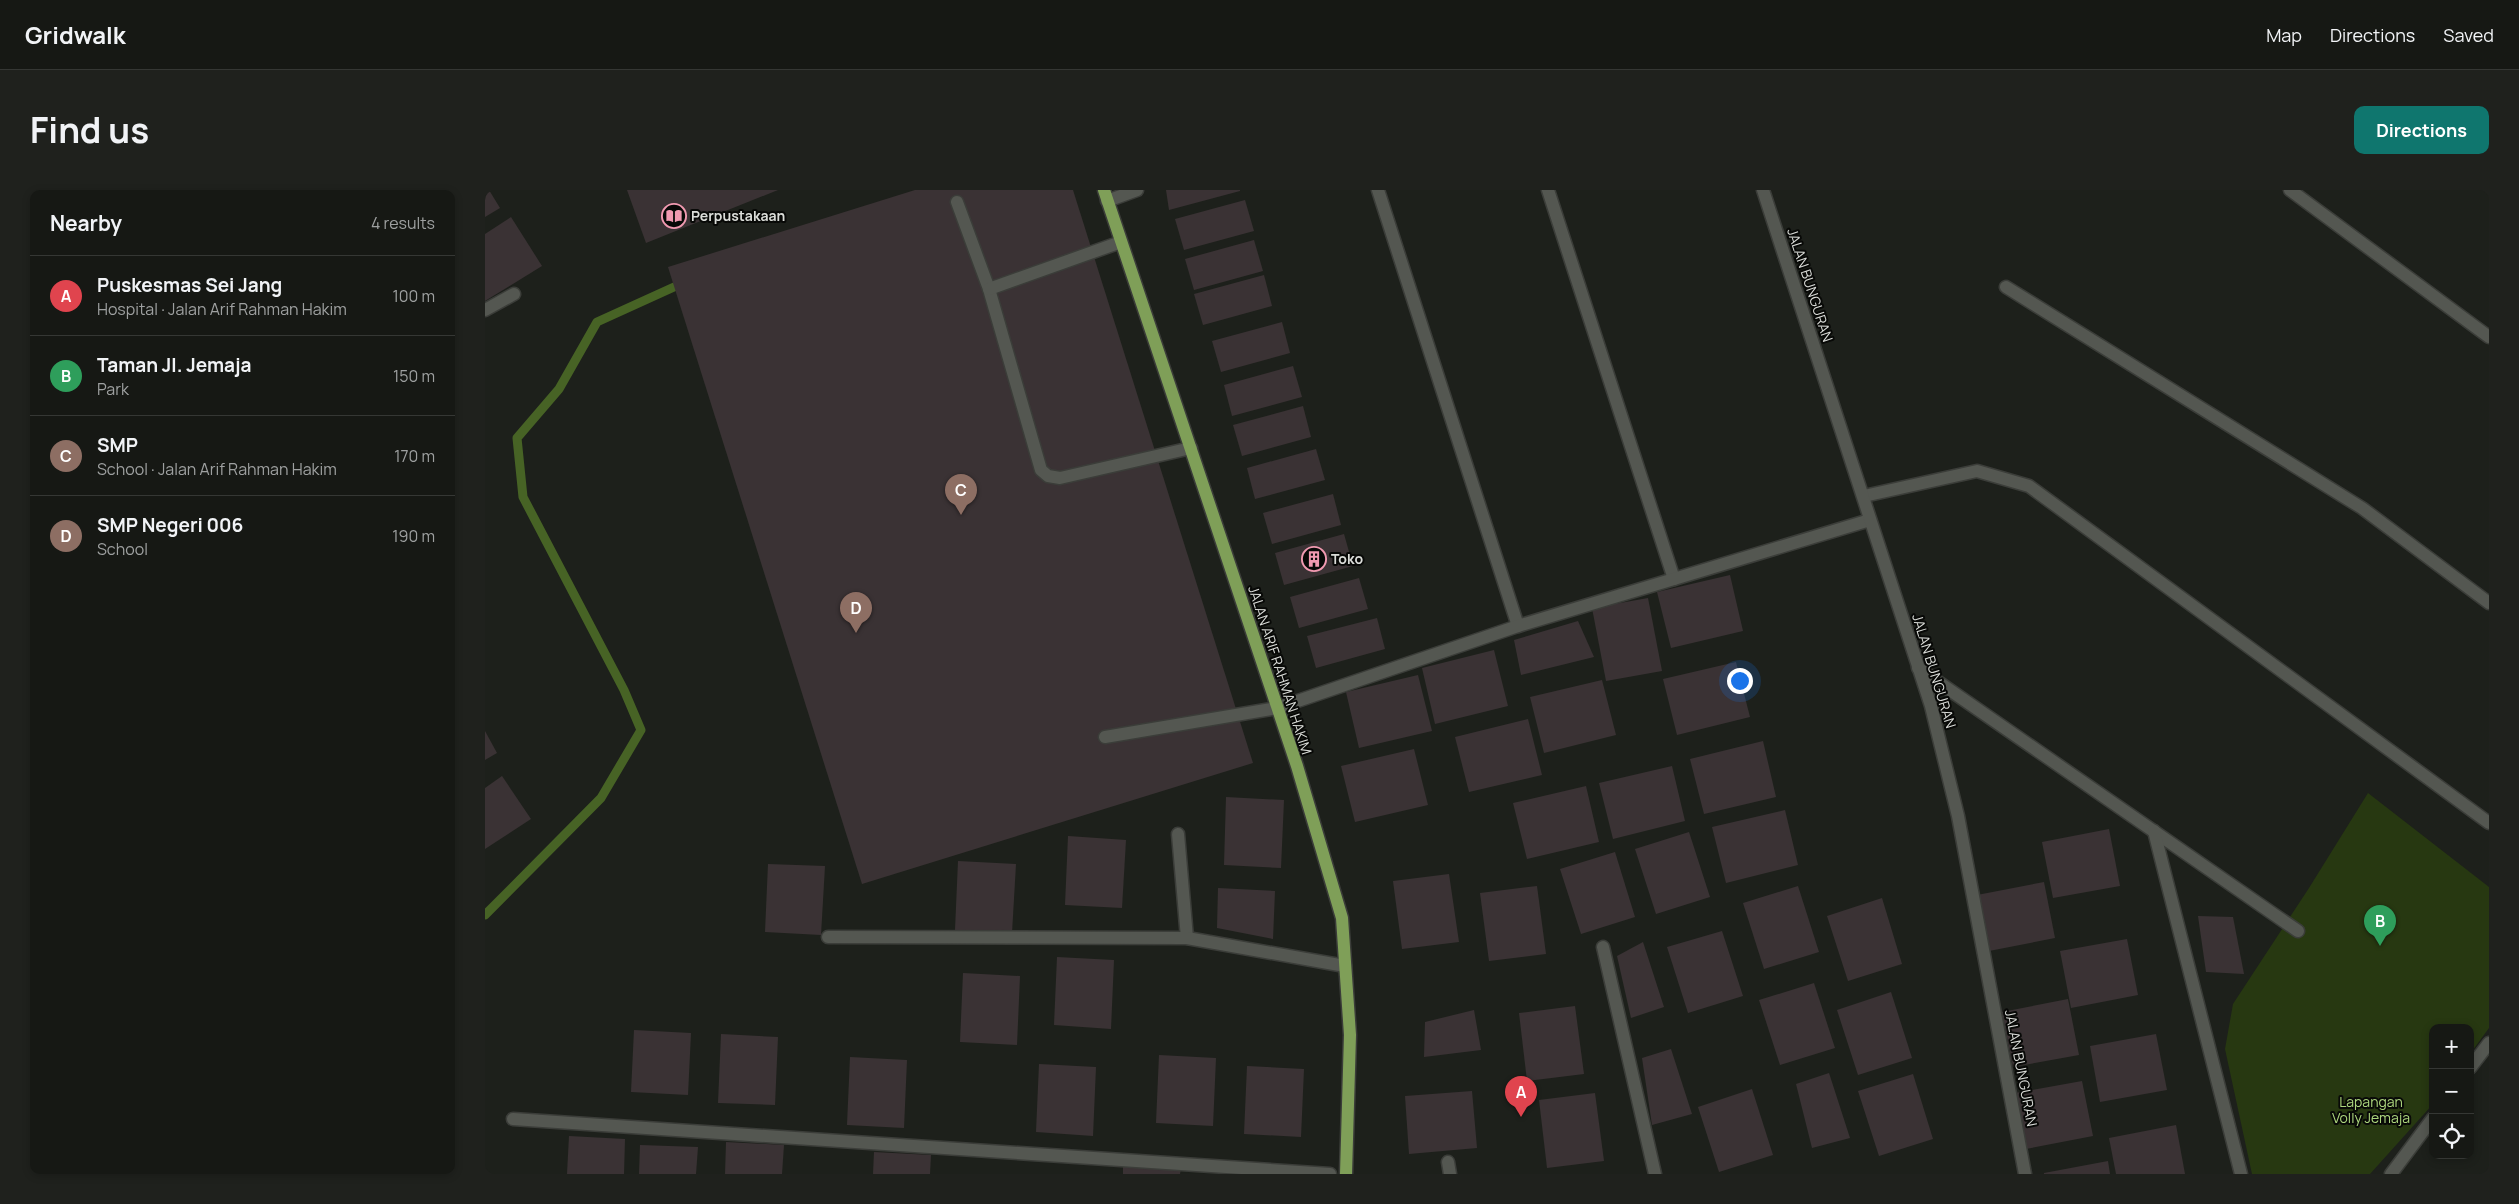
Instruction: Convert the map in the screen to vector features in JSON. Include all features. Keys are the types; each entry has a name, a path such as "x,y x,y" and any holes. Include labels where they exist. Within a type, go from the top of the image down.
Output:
{"main road":[{"name":"JALAN ARIF RAHMAN HAKIM","path":"1106,196 1277,708 1325,856 1342,918 1350,1035 1347,1174"}],"street":[{"path":"1106,196 1137,190"},
{"path":"1378,190 1518,626"},
{"path":"1548,190 1673,579"},
{"name":"JALAN BUNGURAN","path":"1763,190 1931,706 1957,816 2025,1174"},
{"path":"2290,190 2489,338"},
{"path":"957,202 989,288 1041,470 1048,476 1059,478 1191,448"},
{"path":"989,288 1121,242"},
{"path":"2006,287 2362,508 2489,603"},
{"path":"485,310 514,294"},
{"path":"1864,496 1977,471 2029,486 2489,822"},
{"path":"1105,737 1277,708 1518,626 1870,520"},
{"path":"1918,668 2298,931"},
{"path":"2154,831 2241,1174"},
{"path":"1178,834 1187,938"},
{"path":"828,937 1187,938 1345,966"},
{"path":"1603,947 1655,1174"},
{"path":"2474,1063 2489,1043"},
{"path":"513,1119 1330,1174"},
{"path":"2391,1174 2429,1123"}],"green space":[{"name":"Lapangan Volly Jemaja","path":"2368,793 2489,887 2489,1028 2474,1049 2474,1024 2429,1024 2429,1108 2370,1174 2252,1174 2225,1049 2233,1004 2309,888"}],"building":[{"path":"485,190 489,190 500,208 485,217"},
{"name":"Perpustakaan","path":"627,190 778,190 646,243"},
{"path":"915,190 1073,190 1253,763 862,884 668,267"},
{"path":"1166,190 1240,190 1240,191 1169,210"},
{"path":"1245,200 1254,231 1184,250 1175,219"},
{"path":"511,217 542,266 485,301 485,234"},
{"path":"1254,240 1263,271 1194,290 1185,259"},
{"path":"1264,275 1272,306 1203,325 1194,294"},
{"path":"1282,322 1290,353 1221,372 1212,341"},
{"path":"1293,366 1302,397 1232,416 1224,385"},
{"path":"1303,406 1311,437 1242,456 1233,425"},
{"path":"1316,449 1325,480 1255,499 1247,468"},
{"name":"Toko","path":"1333,494 1341,525 1272,544 1263,513"},
{"name":"Toko","path":"1344,534 1353,566 1284,585 1275,553"},
{"path":"1730,575 1743,631 1671,648 1657,592"},
{"name":"Toko","path":"1359,578 1368,609 1299,628 1290,597"},
{"path":"1648,598 1662,671 1606,681 1592,608"},
{"path":"1377,618 1385,649 1316,668 1307,636"},
{"path":"1578,621 1594,657 1521,675 1514,640"},
{"path":"1494,650 1508,706 1435,724 1422,668"},
{"path":"1736,662 1750,717 1677,735 1663,679"},
{"path":"1418,675 1432,731 1359,748 1346,692"},
{"path":"1602,680 1616,735 1544,753 1530,697"},
{"path":"1528,719 1542,775 1469,792 1455,737"},
{"path":"485,731 497,753 485,760"},
{"path":"1763,741 1776,797 1704,814 1690,759"},
{"path":"1414,749 1428,805 1355,822 1341,766"},
{"path":"1672,766 1685,821 1613,839 1599,783"},
{"path":"502,776 531,819 485,849 485,788"},
{"path":"1586,786 1599,842 1527,859 1513,803"},
{"path":"1226,797 1284,800 1281,868 1224,865"},
{"path":"1785,810 1798,865 1726,883 1712,827"},
{"path":"2109,829 2120,886 2053,898 2042,842"},
{"path":"1689,832 1710,897 1656,914 1635,849"},
{"path":"1068,836 1126,840 1122,908 1065,905"},
{"path":"1615,852 1635,917 1581,934 1560,869"},
{"path":"958,861 1016,864 1012,933 955,930"},
{"path":"768,864 825,866 821,935 765,932"},
{"path":"1449,874 1459,942 1402,949 1393,881"},
{"path":"2044,882 2055,938 1989,951 1977,895"},
{"path":"1537,886 1546,954 1489,961 1480,893"},
{"path":"1798,886 1819,952 1764,969 1743,903"},
{"path":"1218,888 1275,891 1273,939 1217,928"},
{"path":"1882,898 1902,964 1848,981 1827,916"},
{"path":"2198,916 2233,917 2244,974 2206,972"},
{"path":"1722,931 1743,996 1688,1013 1667,947"},
{"path":"2127,939 2138,995 2071,1008 2060,951"},
{"path":"1643,942 1664,1007 1631,1018 1617,956"},
{"path":"1057,957 1114,960 1111,1029 1054,1025"},
{"path":"963,973 1020,976 1017,1045 960,1042"},
{"path":"1814,983 1835,1048 1780,1065 1759,1000"},
{"path":"1891,992 1912,1058 1858,1075 1837,1010"},
{"path":"2068,999 2079,1055 2013,1067 2002,1012"},
{"path":"1575,1006 1584,1074 1527,1081 1519,1013"},
{"path":"1474,1010 1481,1050 1424,1057 1425,1022"},
{"path":"634,1030 691,1033 688,1095 631,1092"},
{"path":"721,1034 778,1037 775,1105 718,1103"},
{"path":"2156,1034 2167,1090 2100,1102 2090,1046"},
{"path":"1671,1049 1692,1114 1652,1125 1642,1058"},
{"path":"1159,1055 1216,1058 1213,1126 1156,1123"},
{"path":"850,1057 907,1060 904,1128 847,1125"},
{"path":"1039,1064 1096,1067 1093,1136 1036,1132"},
{"path":"1247,1066 1304,1069 1301,1137 1244,1134"},
{"path":"1829,1073 1850,1138 1812,1148 1796,1084"},
{"path":"1913,1074 1933,1139 1879,1156 1858,1091"},
{"path":"2082,1081 2093,1136 2026,1149 2015,1093"},
{"path":"1752,1089 1773,1155 1719,1172 1698,1107"},
{"path":"1472,1091 1477,1148 1409,1154 1405,1096"},
{"path":"1595,1093 1604,1161 1547,1168 1539,1100"},
{"path":"2176,1125 2185,1174 2116,1174 2109,1138"},
{"path":"569,1136 625,1139 624,1174 567,1174"},
{"path":"726,1142 784,1145 782,1174 725,1174"},
{"path":"640,1145 698,1147 696,1174 639,1174"},
{"path":"874,1152 931,1155 930,1174 873,1174"},
{"path":"2108,1161 2110,1174 2044,1174 2044,1173"},
{"path":"1123,1166 1181,1169 1180,1174 1123,1174"}],"waterway":[{"path":"485,915 601,798 641,730 624,690 523,497 517,438 559,389 597,322 685,282"}],"place":[{"name":"Perpustakaan","path":"674,216"},
{"name":"SMP","path":"961,515"},
{"name":"Toko","path":"1314,559"},
{"name":"SMP Negeri 006","path":"856,633"},
{"name":"Taman Jl. Jemaja","path":"2380,946"},
{"name":"Puskesmas Sei Jang","path":"1521,1117"}]}
